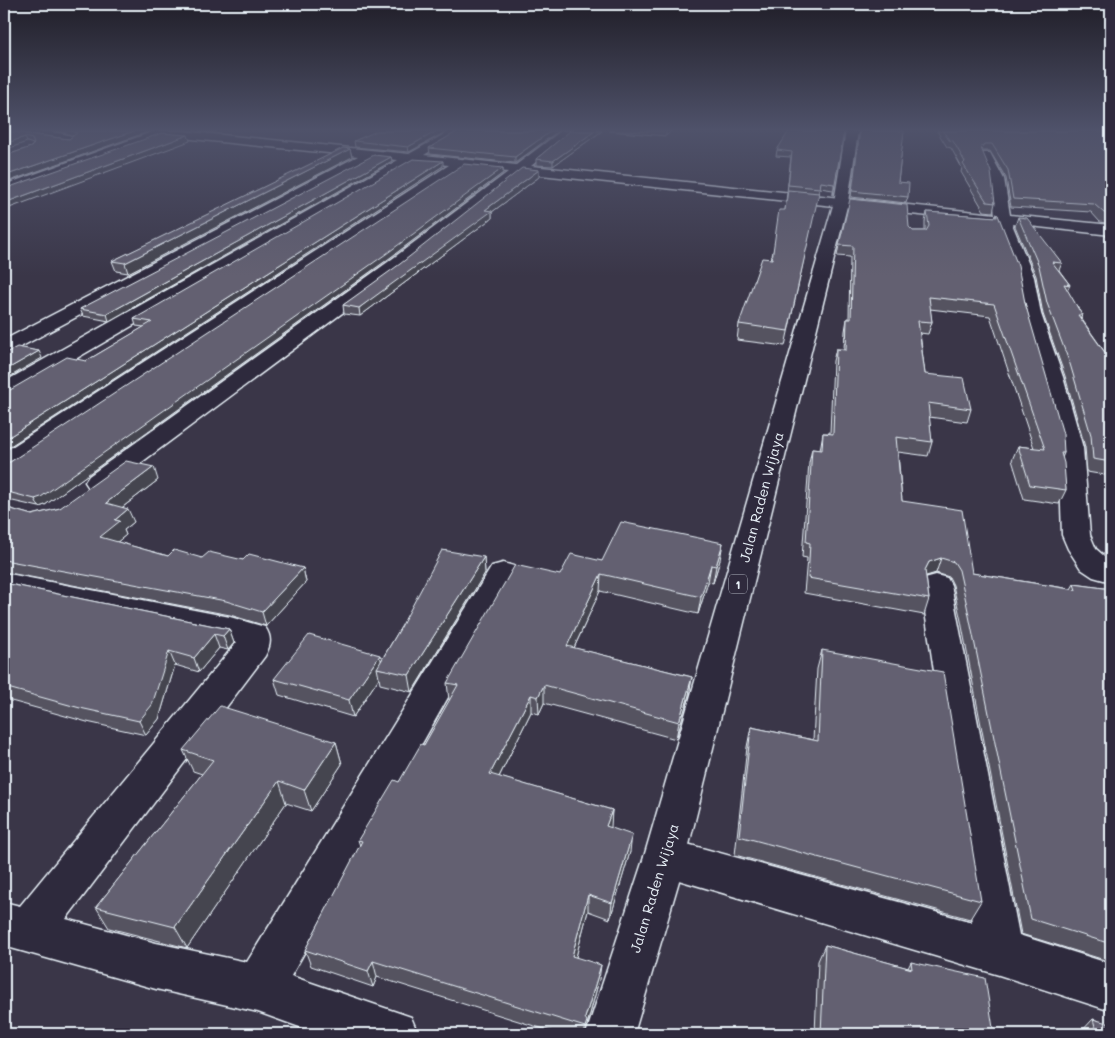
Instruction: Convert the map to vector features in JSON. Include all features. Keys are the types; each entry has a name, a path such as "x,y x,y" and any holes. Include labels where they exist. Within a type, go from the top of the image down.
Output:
{"main road":[{"path":"4,190 33,179"},
{"path":"4,348 326,179"},
{"path":"4,390 374,179"},
{"path":"4,463 436,179"},
{"path":"80,495 394,266 504,179"},
{"path":"594,179 841,202 1110,230"},
{"name":"Jalan Raden Wijaya","path":"610,1034 665,857 841,202 844,179"},
{"path":"997,179 1003,220 1023,274 1032,314 1072,448 1074,528 1077,541 1091,562 1111,572"},
{"path":"914,210 916,228"},
{"path":"258,988 503,573"},
{"path":"4,583 230,629 254,636 253,648 16,928 156,966 258,988 326,1025 394,1034"},
{"path":"936,585 999,952"},
{"path":"665,857 999,952 1111,987"}],"building":[{"path":"31,179 68,179 4,203 4,189"},
{"path":"279,179 290,179 125,263 112,261"},
{"path":"327,179 350,179 107,314 80,309"},
{"path":"377,179 414,179 4,440 4,391 10,390 67,357 86,361 152,322 134,319"},
{"path":"440,179 487,179 386,254 41,497 35,499 4,491 4,463 10,462"},
{"path":"507,179 526,179 485,210 492,211 359,308 343,305 400,264"},
{"path":"789,179 836,179 834,189 834,184 821,182 820,188 788,185"},
{"path":"854,179 898,179 898,182 909,183 908,197 852,191"},
{"path":"973,179 992,179 995,203 987,202"},
{"path":"1010,179 1111,179 1111,214 1104,213 1094,204 1013,199"},
{"path":"788,190 819,193 788,331 739,324 762,258 772,259 779,210 785,210"},
{"path":"850,199 907,205 909,227 913,231 926,231 929,226 927,212 997,217 996,214 1018,266 1025,303 1063,434 1064,453 1061,453 1064,463 1066,490 1030,485 1018,446 1045,449 994,304 929,297 932,322 918,321 925,374 964,378 971,409 928,403 932,442 896,437 902,501 962,510 972,573 1076,590 1074,584 1111,589 1111,944 1031,919 967,606 959,570 954,562 941,558 929,562 925,570 929,599 808,578 810,543 806,542 812,449 822,450 823,433 833,434 836,349 846,350 847,319 851,319 853,246 839,245"},
{"path":"1018,217 1027,218 1062,263 1052,262 1070,285 1064,284 1082,315 1078,315 1111,361 1111,462 1093,459 1091,435 1070,364 1047,303 1039,266"},
{"path":"17,347 39,351 4,371 4,354"},
{"path":"126,461 154,467 106,503 128,509 115,520 120,521 100,537 168,556 174,550 202,558 209,552 243,560 249,554 303,568 262,612 226,601 4,560 4,507 32,515 60,508"},
{"path":"621,522 723,543 716,566 711,565 701,597 601,574 567,646 692,677 679,722 544,685 538,697 531,695 490,774 612,810 606,826 632,835 612,903 588,895 572,956 601,965 585,1018 587,1021 585,1027 373,961 368,971 305,950 362,841 358,840 394,780 399,782 421,744 424,745 458,685 447,683 515,565 560,575 571,554 602,561"},
{"path":"442,550 484,557 409,675 377,668 401,627"},
{"path":"4,583 229,629 223,636 214,634 194,658 169,651 152,705 139,721 80,708 4,687"},
{"path":"309,635 380,655 349,700 274,679"},
{"path":"822,650 943,672 981,901 739,836 751,727 818,741"},
{"path":"220,706 336,742 304,790 279,781 175,927 96,907 213,760 183,750"},
{"path":"825,945 912,969 911,962 985,978 994,1034 821,1034"},
{"path":"1093,1019 1111,1024 1111,1034 1097,1034"}]}
